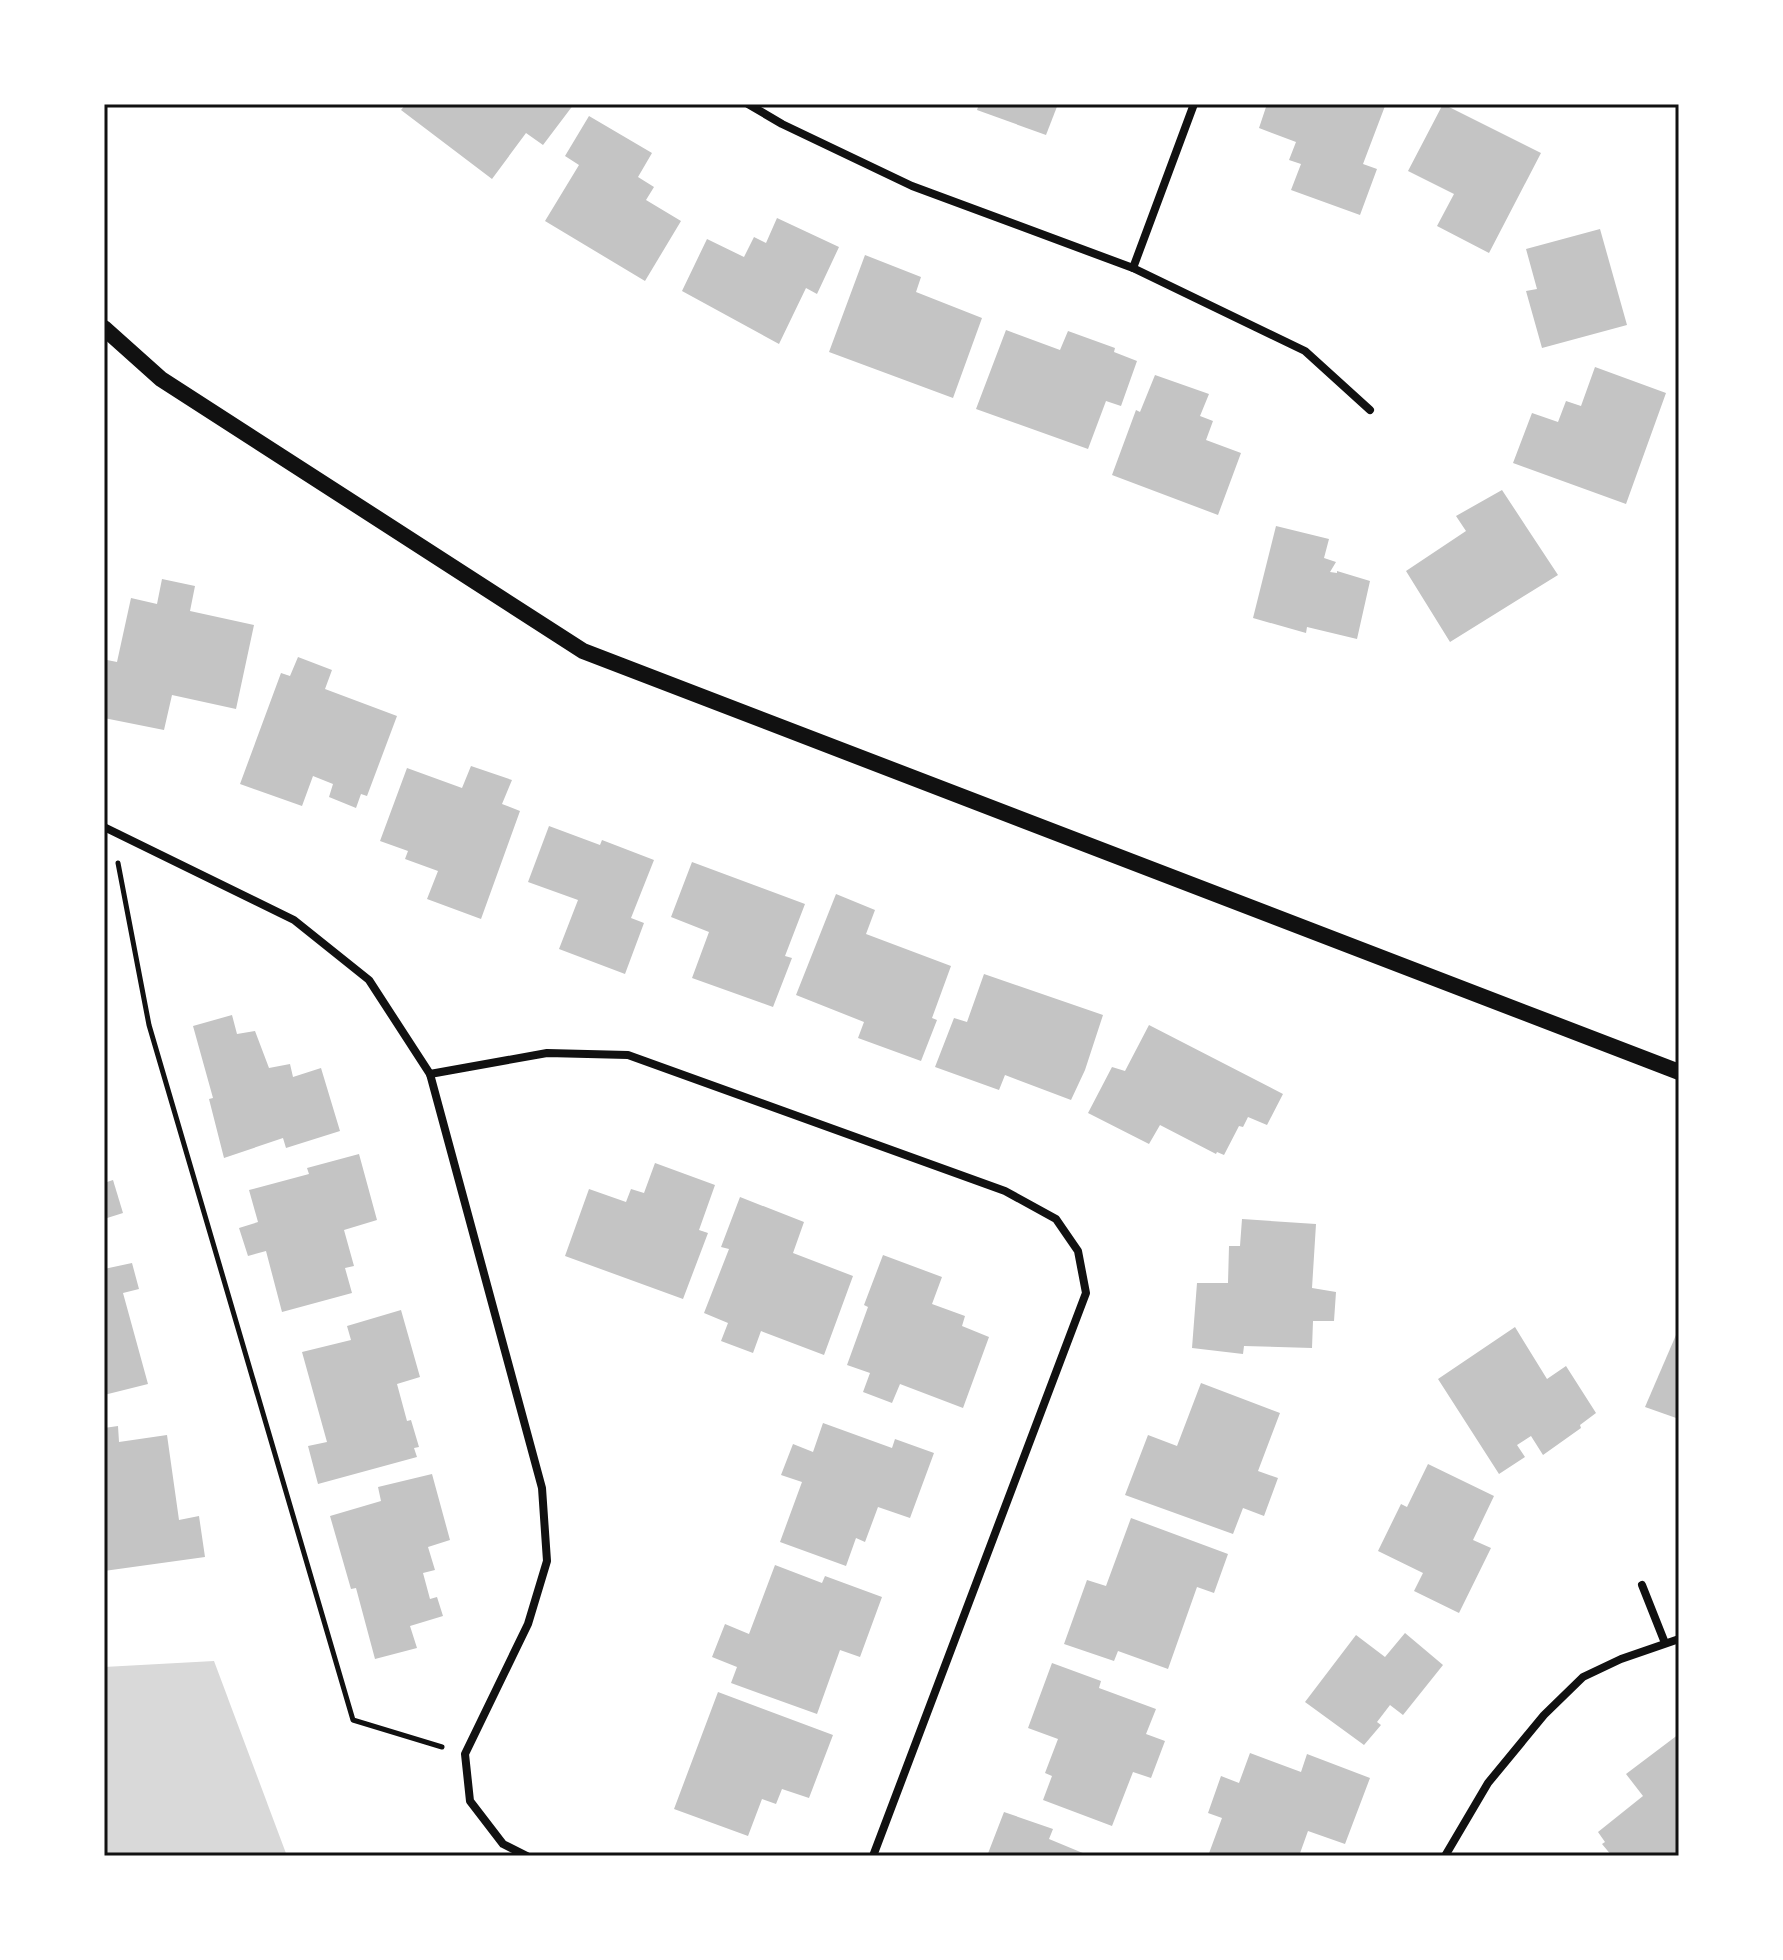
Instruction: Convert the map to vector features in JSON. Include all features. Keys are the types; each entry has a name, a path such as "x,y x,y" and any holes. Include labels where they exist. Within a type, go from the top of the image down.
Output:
{"main road":[{"path":"104,328 161,379 583,651 1679,1072"}],"street":[{"path":"748,104 782,124 912,186 1133,268 1305,351 1370,410"},
{"path":"1133,268 1194,104"},
{"path":"108,829 294,920 369,980 430,1074 542,1488 547,1561 528,1624 465,1754 470,1801 503,1844 527,1856"},
{"path":"430,1074 547,1053 628,1055 1005,1191 1056,1219 1078,1251 1086,1293 873,1856"},
{"path":"1642,1585 1665,1643"},
{"path":"1445,1856 1488,1783 1544,1715 1583,1677 1621,1659 1679,1639"}],"path":[{"path":"108,829 149,1025 353,1720 465,1754"}],"shaded area":[{"path":"214,1661 287,1856 104,1856 104,1667"}],"building":[{"path":"406,104 574,104 543,145 526,133 492,179 401,110"},
{"path":"979,104 1058,104 1046,135 977,110"},
{"path":"1267,104 1385,106 1363,164 1377,169 1360,215 1291,190 1301,164 1289,160 1296,142 1259,128"},
{"path":"1443,104 1541,153 1489,253 1437,226 1454,194 1408,171"},
{"path":"589,116 652,153 638,177 654,187 646,200 681,221 645,281 545,221 579,165 565,156"},
{"path":"777,218 839,247 817,294 806,288 779,344 682,291 707,239 744,257 754,237 766,243"},
{"path":"1600,229 1627,325 1542,348 1526,291 1537,289 1526,249"},
{"path":"865,255 921,277 916,292 982,318 953,398 829,352"},
{"path":"1006,330 1060,350 1068,331 1115,348 1114,352 1137,361 1121,406 1106,401 1088,449 976,409"},
{"path":"1595,367 1666,393 1626,504 1513,463 1532,413 1558,422 1566,401 1581,406"},
{"path":"1155,375 1209,394 1200,416 1213,421 1206,440 1241,453 1218,515 1112,475 1136,410 1140,412"},
{"path":"1502,490 1558,575 1450,642 1406,571 1466,531 1456,516"},
{"path":"1276,526 1329,539 1324,558 1336,562 1330,572 1337,571 1370,581 1357,639 1307,627 1306,633 1253,618"},
{"path":"162,579 195,586 190,611 254,625 236,709 172,695 164,730 104,718 107,660 117,662 131,598 157,604"},
{"path":"298,657 332,670 325,689 397,716 367,796 361,794 356,808 329,797 333,784 313,776 302,806 240,784 281,673 290,676"},
{"path":"471,766 512,780 502,804 520,811 481,919 427,899 438,871 405,859 408,851 380,841 407,768 462,788"},
{"path":"549,826 600,845 602,840 654,860 631,918 644,923 625,974 559,949 578,900 528,882"},
{"path":"692,862 805,904 785,956 792,958 773,1007 692,978 709,932 671,917"},
{"path":"836,894 875,910 866,934 951,966 932,1018 937,1020 921,1061 858,1038 864,1022 796,995"},
{"path":"984,974 1103,1015 1085,1070 1071,1100 1005,1075 999,1090 935,1067 954,1018 967,1022"},
{"path":"232,1015 237,1034 255,1031 269,1068 290,1064 293,1077 321,1068 340,1131 286,1148 283,1138 224,1158 209,1099 213,1098 193,1026"},
{"path":"1149,1025 1283,1094 1267,1125 1248,1117 1243,1127 1239,1126 1224,1155 1216,1154 1160,1125 1149,1144 1088,1113 1112,1067 1125,1071"},
{"path":"359,1154 377,1220 344,1230 354,1266 345,1268 352,1293 282,1312 266,1251 248,1256 239,1228 258,1222 249,1190 309,1174 307,1168"},
{"path":"655,1163 715,1185 699,1230 708,1233 683,1299 565,1256 589,1189 626,1202 631,1189 644,1193"},
{"path":"113,1180 123,1213 104,1219 104,1183"},
{"path":"740,1197 804,1222 793,1253 853,1276 824,1355 761,1331 753,1353 721,1341 728,1323 704,1313 729,1249 721,1247"},
{"path":"1242,1219 1316,1224 1312,1288 1336,1292 1334,1321 1313,1321 1312,1348 1244,1346 1243,1354 1192,1348 1197,1283 1228,1283 1229,1246 1240,1246"},
{"path":"883,1255 942,1277 932,1304 965,1316 962,1326 989,1337 963,1408 900,1384 892,1403 863,1392 870,1373 847,1365 868,1307 864,1305"},
{"path":"132,1263 139,1289 123,1293 148,1384 104,1395 104,1269"},
{"path":"401,1310 420,1377 397,1384 407,1421 411,1420 419,1447 414,1448 417,1457 318,1484 308,1446 327,1442 302,1352 351,1340 347,1326"},
{"path":"1515,1327 1547,1379 1566,1366 1596,1413 1580,1425 1581,1428 1543,1455 1531,1436 1517,1445 1525,1457 1499,1474 1438,1379"},
{"path":"1679,1328 1679,1419 1645,1407"},
{"path":"1201,1383 1280,1413 1258,1471 1278,1478 1264,1516 1243,1508 1233,1534 1125,1495 1148,1435 1177,1446"},
{"path":"823,1423 892,1448 895,1439 934,1453 910,1518 878,1507 865,1542 856,1538 846,1566 780,1542 802,1482 781,1475 793,1444 813,1452"},
{"path":"118,1426 119,1442 167,1435 179,1520 199,1516 205,1557 104,1571 104,1428"},
{"path":"1428,1464 1494,1496 1473,1540 1491,1548 1459,1613 1414,1591 1423,1573 1378,1551 1401,1504 1407,1507"},
{"path":"432,1474 450,1540 428,1547 435,1570 423,1573 430,1599 437,1597 443,1616 410,1626 417,1648 375,1659 356,1588 351,1589 330,1516 381,1501 378,1487"},
{"path":"1131,1518 1228,1554 1214,1593 1197,1587 1168,1669 1118,1651 1114,1661 1064,1644 1087,1580 1106,1586"},
{"path":"775,1565 822,1583 825,1576 882,1597 860,1657 840,1650 817,1714 731,1683 737,1667 712,1657 725,1624 749,1634"},
{"path":"1405,1633 1443,1665 1403,1715 1390,1705 1377,1722 1381,1725 1364,1745 1305,1702 1356,1635 1385,1657"},
{"path":"1052,1663 1101,1681 1099,1688 1156,1709 1146,1734 1165,1741 1151,1778 1133,1772 1112,1826 1043,1800 1052,1776 1045,1773 1058,1739 1028,1728"},
{"path":"718,1692 833,1735 809,1798 782,1789 776,1804 762,1799 748,1836 674,1809"},
{"path":"1679,1734 1679,1856 1612,1856 1602,1844 1605,1842 1598,1832 1643,1796 1626,1774"},
{"path":"1250,1753 1301,1772 1307,1754 1370,1778 1345,1844 1308,1831 1299,1856 1208,1856 1222,1818 1208,1813 1221,1776 1239,1783"},
{"path":"1004,1812 1053,1829 1049,1839 1090,1856 987,1856"}]}
